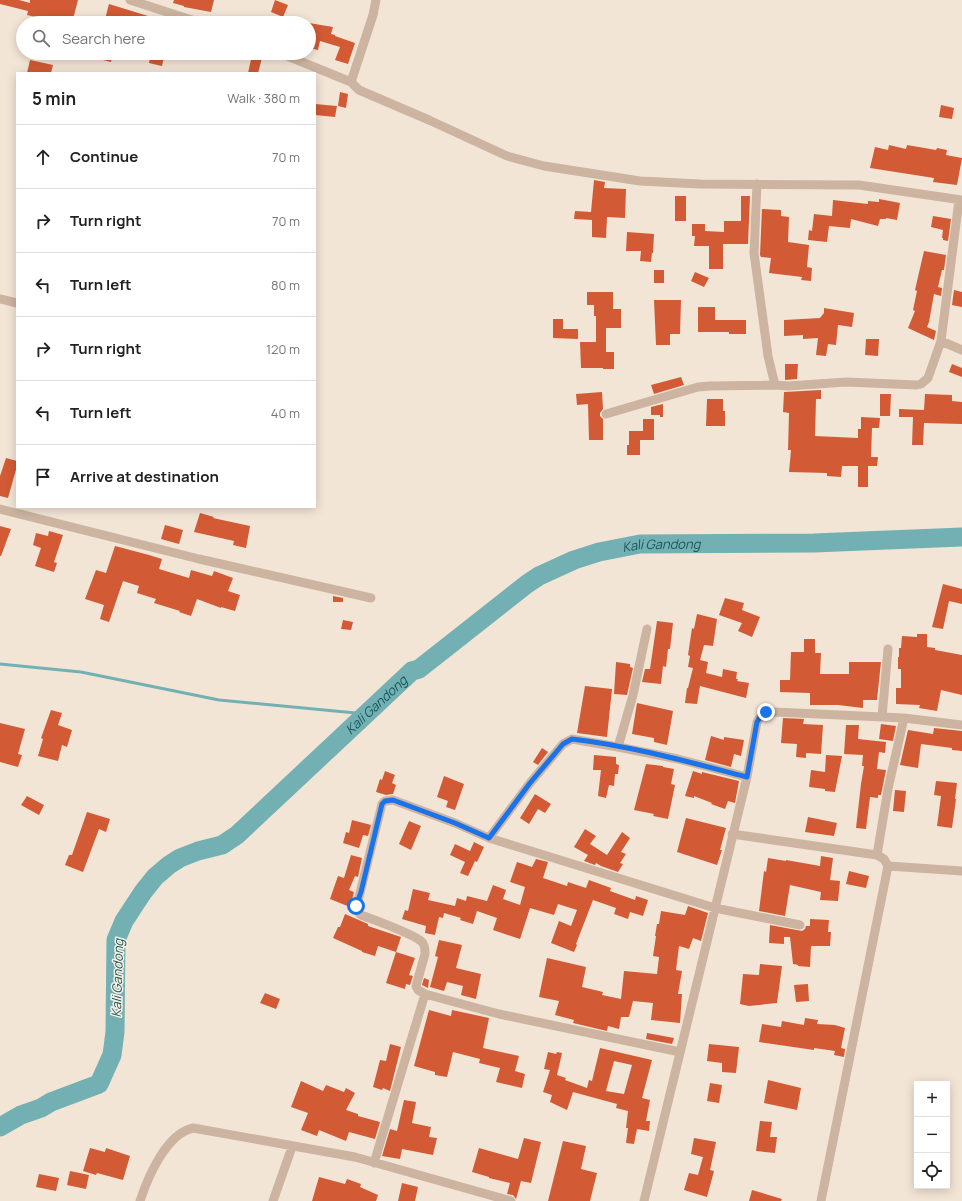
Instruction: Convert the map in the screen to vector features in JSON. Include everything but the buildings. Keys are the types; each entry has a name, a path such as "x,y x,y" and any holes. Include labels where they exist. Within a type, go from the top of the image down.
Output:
{"street":[{"path":"130,0 179,16"},
{"path":"350,82 373,15 376,0"},
{"path":"297,60 350,82 359,90 507,156 544,166 640,181 700,184 859,185 961,200 941,341 928,378 921,384 846,382 788,386 698,387 606,414"},
{"path":"757,184 754,253 768,356 775,385"},
{"path":"0,299 16,303"},
{"path":"941,341 962,350"},
{"path":"0,509 199,560 371,598"},
{"path":"618,747 633,695 647,629"},
{"path":"882,717 888,649"},
{"path":"644,1201 747,777 757,722 760,717 766,712 775,712 904,718 962,725"},
{"path":"877,855 888,789 904,718"},
{"path":"489,838 530,783 563,744 572,739 678,759 747,777"},
{"path":"680,1052 499,1014 425,994 418,990 416,986 425,954 425,949 422,942 361,915 356,909 382,804 385,801 393,800 455,823 489,838 715,908 800,925"},
{"path":"732,834 877,855 884,859 888,866 821,1201"},
{"path":"888,866 962,871"},
{"path":"374,1163 425,994"},
{"path":"140,1201 145,1185 161,1155 180,1133 193,1128 292,1147 355,1157 511,1201"},
{"path":"273,1201 292,1147"}],"waterway":[{"name":"Kali Gandong","path":"0,1127 21,1115 99,1084 112,1055 115,1032 116,940 124,921 155,877 180,858 198,851 222,845 237,835 412,671 419,669 539,576 574,560 599,552 640,544 814,543 962,537"},
{"path":"0,664 81,672 219,700 366,714"}],"route":[{"path":"356,906 361,892 382,804 385,801 393,800 455,823 489,838 530,783 567,741 572,739 581,740 618,747 678,759 747,777 757,722 766,712"}]}
